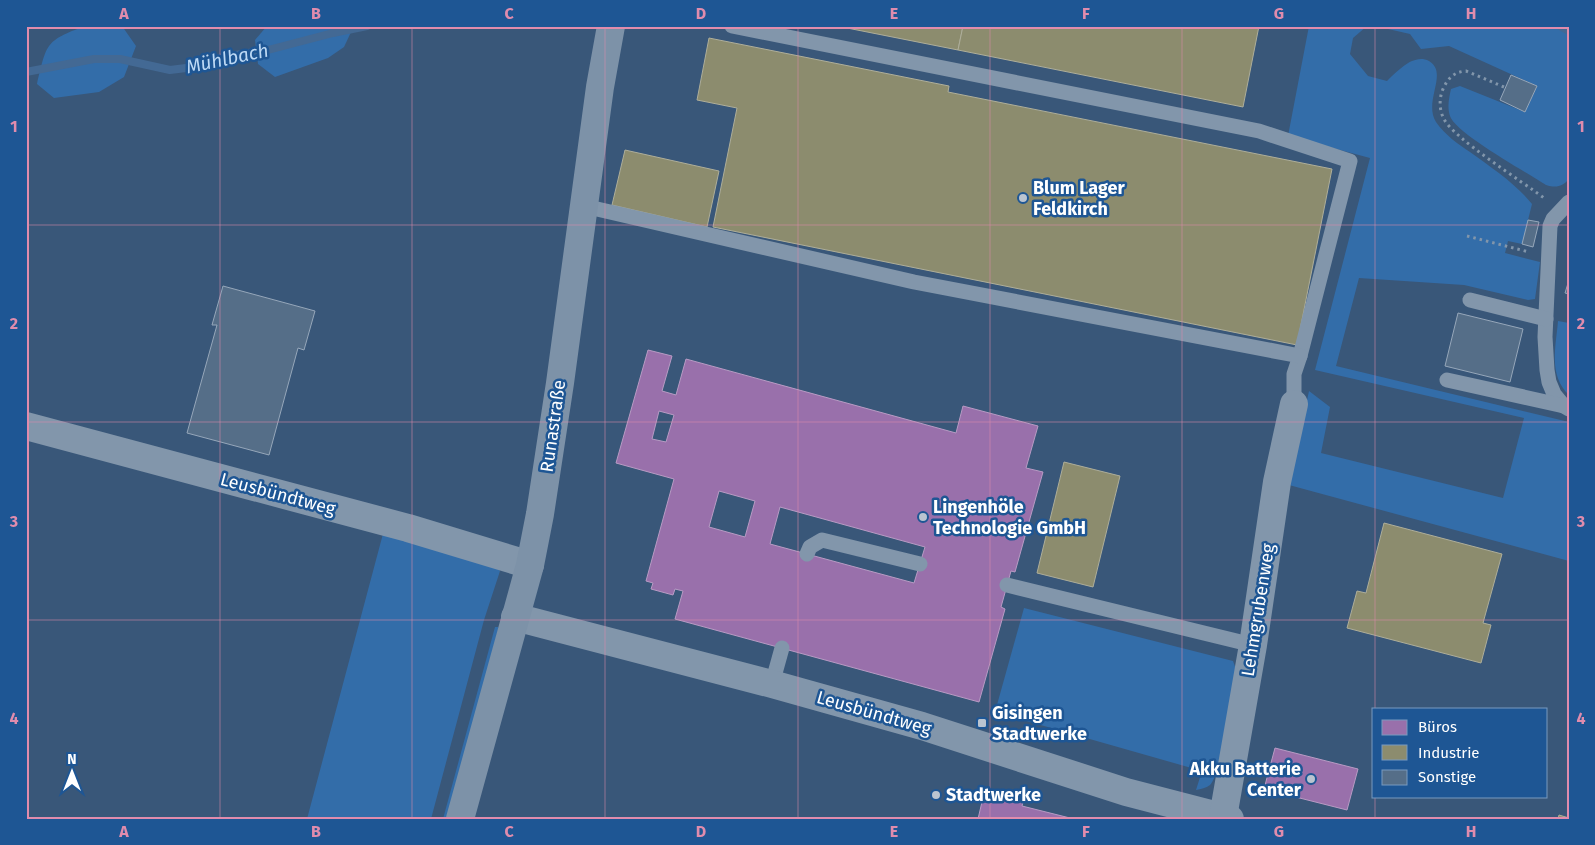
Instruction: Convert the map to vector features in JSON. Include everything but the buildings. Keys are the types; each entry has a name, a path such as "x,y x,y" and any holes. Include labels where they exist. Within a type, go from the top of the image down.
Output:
{"street":[{"name":"Runastraße","path":"460,819 530,565 542,506 600,87 611,26"},
{"name":"Lehmgrubenweg","path":"1227,818 1277,482 1294,404"},
{"name":"Leusbündtweg","path":"26,426 408,528 530,565"},
{"name":"Leusbündtweg","path":"515,618 772,684 922,726 1126,792 1227,818"}],"lane":[{"path":"732,26 1259,131 1350,161 1294,374 1294,404"},
{"path":"584,206 914,282 1300,356"},
{"path":"1564,207 1553,219 1550,226 1545,337 1548,382 1554,394 1566,407"},
{"path":"1470,300 1546,319"},
{"path":"1447,380 1566,407"},
{"path":"808,554 810,547 822,540 920,564"},
{"path":"1007,585 1253,645"},
{"path":"772,684 782,648"}],"path":[{"path":"1504,87 1466,71 1452,75 1442,92 1441,110 1444,119 1448,126 1468,143 1539,194 1564,207"},
{"path":"1467,236 1548,257"}],"shaded area":[{"path":"85,26 122,26 136,46 124,77 99,92 54,98 37,84 46,52 55,40"},
{"path":"267,26 351,26 352,30 344,47 328,58 275,77 258,64 255,40"},
{"path":"1309,26 1367,26 1353,38 1350,54 1368,76 1387,81 1400,69 1417,59 1429,61 1435,66 1437,80 1432,105 1436,122 1452,139 1503,176 1532,204 1522,244 1508,241 1505,253 1540,262 1535,299 1528,300 1464,285 1359,278 1336,366 1569,422 1569,561 1289,485 1309,391 1330,407 1321,453 1503,498 1524,418 1315,370 1370,158 1288,136"},
{"path":"1375,26 1569,26 1569,179 1559,186 1546,185 1478,142 1455,123 1449,113 1448,106 1451,89 1460,86 1525,112 1537,86 1449,46 1421,49 1410,34"},
{"path":"1558,321 1569,323 1569,395 1558,379 1556,369 1555,350"},
{"path":"384,530 496,565 500,571 484,620 431,819 307,819"},
{"path":"1024,608 1233,661 1237,672 1230,714 1219,765 1210,785 1196,790 1202,771 995,712"},
{"path":"495,627 498,627 498,630 448,819 443,819"}],"waterway":[{"name":"Mühlbach","path":"26,72 94,59 120,59 170,70 194,67 222,57 268,50 367,26"},
{"name":"Mühlbach","path":"1560,26 1569,31"}],"place":[{"name":"Blum Lager Feldkirch","path":"1023,198"},
{"name":"Lingenhöle Technologie GmbH","path":"923,517"},
{"name":"Gisingen Stadtwerke","path":"982,723"},
{"name":"Akku Batterie Center","path":"1311,779"},
{"name":"Stadtwerke","path":"936,795"}]}
